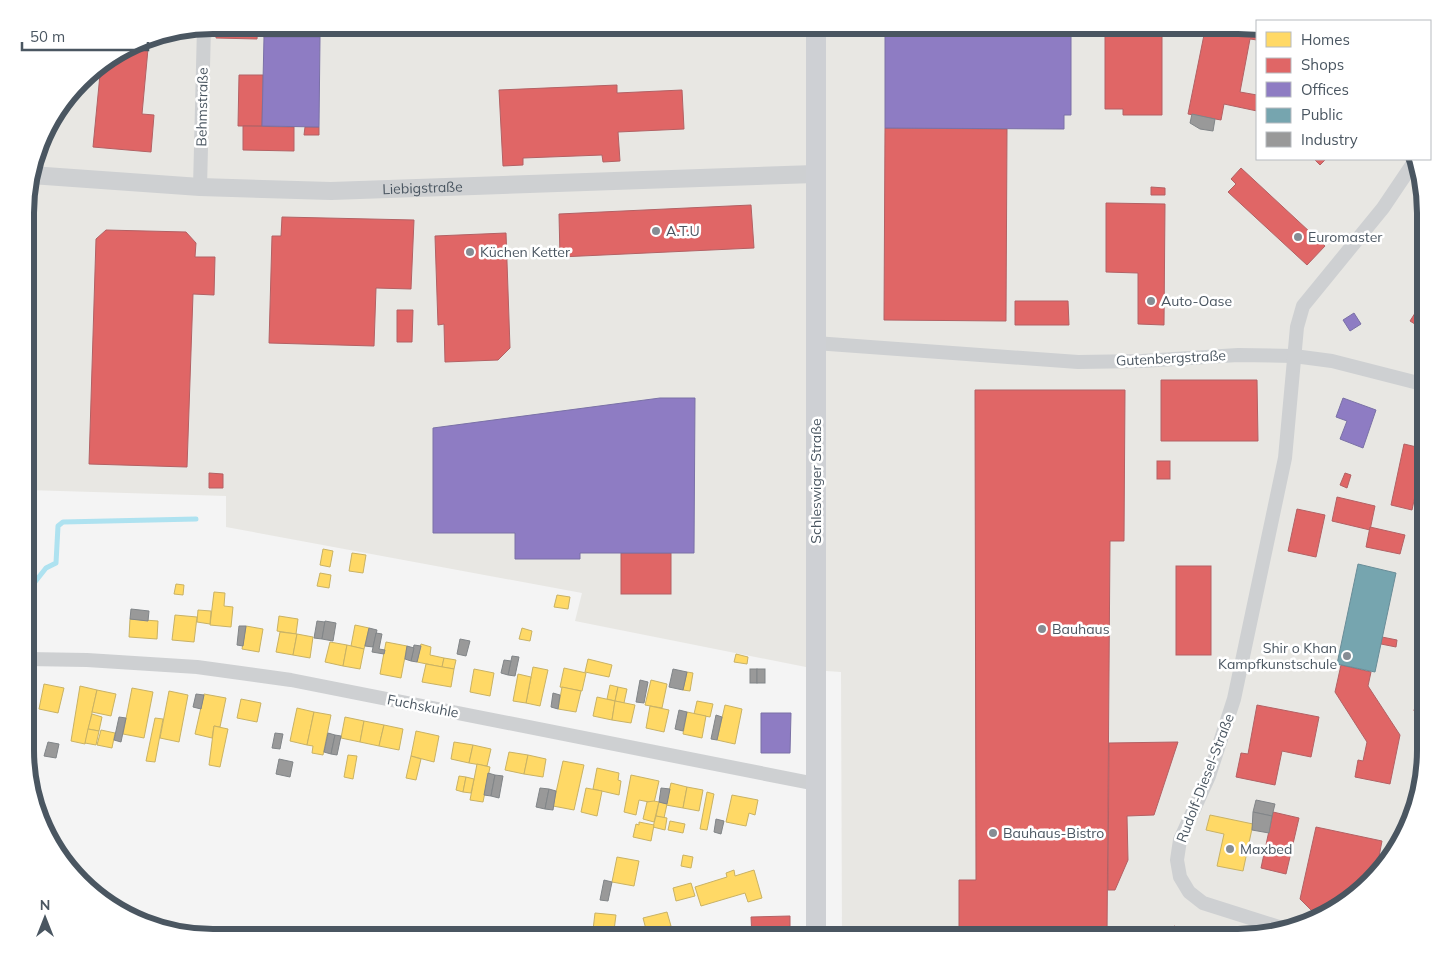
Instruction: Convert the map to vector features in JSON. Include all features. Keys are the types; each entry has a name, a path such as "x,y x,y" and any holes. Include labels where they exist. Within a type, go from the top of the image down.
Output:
{"main road":[{"name":"Schleswiger Straße","path":"816,34 816,929"}],"street":[{"name":"Behmstraße","path":"200,187 204,34"},
{"path":"1294,356 1297,327 1303,306 1383,208 1411,166"},
{"name":"Liebigstraße","path":"38,175 200,187 331,192 816,174"},
{"name":"Gutenbergstraße","path":"815,343 1078,362 1142,361 1238,355 1294,356 1342,363 1417,383"},
{"name":"Rudolf-Diesel-Straße","path":"1274,926 1203,903 1189,892 1180,877 1177,860 1180,840 1209,776 1234,700 1284,458 1294,356"},
{"name":"Fuchskuhle","path":"34,659 87,660 197,667 291,680 816,784"}],"shaded area":[{"path":"201,34 1256,34 1256,160 1409,160 1417,201 1416,774 1404,819 1387,850 1373,868 1338,899 1296,920 1250,929 842,929 841,672 826,671 575,621 582,593 226,527 226,496 34,490 34,201 40,166 47,144 58,123 86,86 113,64 155,43"}],"building: Homes":[{"path":"323,549 333,551 330,567 320,565"},
{"path":"352,553 366,555 363,573 349,571"},
{"path":"320,573 331,575 329,588 317,586"},
{"path":"176,584 184,585 183,595 174,594"},
{"path":"214,592 225,593 224,606 233,607 231,627 210,625"},
{"path":"557,595 570,597 568,609 554,607"},
{"path":"198,610 211,611 210,624 197,622"},
{"path":"175,615 197,617 194,642 172,640"},
{"path":"279,616 298,619 296,634 277,631"},
{"path":"130,619 158,621 157,639 129,637"},
{"path":"355,625 369,628 364,649 351,646"},
{"path":"246,626 263,629 259,652 242,649"},
{"path":"522,628 532,631 530,641 519,639"},
{"path":"280,632 297,634 293,655 276,652"},
{"path":"297,634 313,637 310,658 293,655"},
{"path":"330,642 347,645 343,666 325,662"},
{"path":"386,642 407,646 401,678 380,674"},
{"path":"421,644 431,647 430,655 444,658 442,667 417,662"},
{"path":"347,645 364,649 360,669 343,666"},
{"path":"736,654 748,657 747,664 734,662"},
{"path":"444,658 456,660 454,669 442,667"},
{"path":"588,659 612,665 609,677 585,672"},
{"path":"426,664 454,669 451,687 422,682"},
{"path":"533,667 548,670 540,706 526,703"},
{"path":"564,668 586,673 582,691 560,687"},
{"path":"474,669 494,673 490,696 470,692"},
{"path":"687,672 693,673 690,691 683,690"},
{"path":"518,674 531,677 526,703 513,701"},
{"path":"651,680 667,684 662,708 645,705"},
{"path":"44,684 64,688 58,713 39,709"},
{"path":"610,685 618,687 615,701 607,699"},
{"path":"80,686 97,690 85,744 71,741"},
{"path":"562,687 581,691 576,712 558,709"},
{"path":"618,687 627,689 624,703 615,701"},
{"path":"132,688 153,692 144,738 123,734"},
{"path":"97,690 116,694 111,716 92,712"},
{"path":"169,691 188,695 179,742 160,738"},
{"path":"204,694 226,698 220,727 214,726 212,738 195,734"},
{"path":"597,697 615,701 612,720 593,716"},
{"path":"241,699 261,703 257,722 237,718"},
{"path":"615,701 635,705 631,723 612,720"},
{"path":"697,701 713,704 710,717 694,714"},
{"path":"725,705 742,709 735,744 717,740"},
{"path":"650,706 669,710 664,732 646,728"},
{"path":"297,708 314,712 307,745 290,741"},
{"path":"314,712 331,715 323,755 312,753 313,746 307,745"},
{"path":"687,712 706,716 702,738 683,734"},
{"path":"92,714 102,717 99,731 88,729"},
{"path":"345,717 364,721 360,742 341,738"},
{"path":"155,718 163,719 155,762 146,761"},
{"path":"364,721 384,725 379,746 360,742"},
{"path":"384,725 403,729 399,750 379,746"},
{"path":"214,726 228,729 220,767 209,765"},
{"path":"88,729 99,731 96,745 85,743"},
{"path":"101,730 115,733 112,748 97,745"},
{"path":"416,731 439,736 434,762 411,756"},
{"path":"454,742 473,745 469,763 451,759"},
{"path":"473,745 491,749 487,766 469,763"},
{"path":"509,752 528,755 524,774 505,770"},
{"path":"348,755 357,756 353,779 344,777"},
{"path":"528,755 546,759 543,777 524,774"},
{"path":"411,756 421,759 416,780 406,778"},
{"path":"563,761 584,765 574,810 553,806"},
{"path":"477,764 490,767 483,802 470,800"},
{"path":"597,768 619,773 618,780 621,781 619,795 593,789"},
{"path":"631,775 659,781 654,803 639,800 636,815 624,812"},
{"path":"459,776 466,777 463,792 456,790"},
{"path":"466,777 474,779 471,793 463,792"},
{"path":"671,783 687,787 683,808 666,805"},
{"path":"687,787 703,790 699,811 683,808"},
{"path":"586,788 602,791 597,816 581,812"},
{"path":"707,792 714,794 707,830 700,829"},
{"path":"732,795 758,800 755,815 749,813 746,826 726,822"},
{"path":"647,802 659,802 654,822 643,819"},
{"path":"659,802 667,804 664,818 656,816"},
{"path":"1210,815 1253,824 1243,871 1217,866 1224,834 1206,830"},
{"path":"656,816 667,818 665,830 653,827"},
{"path":"670,821 685,824 683,833 668,830"},
{"path":"639,822 654,825 651,841 633,837 636,824 639,825"},
{"path":"683,855 693,857 691,868 681,866"},
{"path":"617,857 639,861 634,886 612,882"},
{"path":"734,870 735,876 754,870 762,898 748,902 745,893 701,906 695,887 727,877 726,873"},
{"path":"691,883 695,896 676,901 673,888"},
{"path":"667,912 671,926 661,929 646,929 643,918"},
{"path":"595,913 616,915 614,929 593,929"}],"building: Shops":[{"path":"216,34 257,34 257,39 216,38"},
{"path":"264,34 284,34 284,37 264,37"},
{"path":"1105,34 1162,34 1162,115 1123,115 1123,109 1105,109"},
{"path":"1204,34 1256,34 1256,40 1250,39 1240,92 1256,95 1256,111 1224,104 1221,120 1188,114"},
{"path":"148,45 142,114 154,115 151,152 93,147 100,74 123,58"},
{"path":"239,75 263,75 262,126 238,126"},
{"path":"617,85 617,93 682,90 684,129 618,132 620,161 603,162 602,155 523,158 523,165 503,166 499,90"},
{"path":"243,126 294,127 294,151 243,150"},
{"path":"305,127 319,127 319,135 304,135"},
{"path":"885,128 1007,129 1006,321 884,320"},
{"path":"1315,160 1325,160 1320,165"},
{"path":"1241,168 1325,246 1307,265 1228,192 1236,184 1231,179"},
{"path":"1151,187 1165,188 1165,195 1151,195"},
{"path":"1106,203 1165,204 1164,325 1138,324 1138,273 1106,272"},
{"name":"A.T.U","path":"751,205 754,248 560,257 559,214"},
{"path":"282,217 414,220 411,289 376,288 374,346 269,343 272,236 281,236"},
{"path":"106,230 186,232 196,243 195,257 215,257 214,295 193,294 187,467 89,464 96,239"},
{"path":"506,233 510,348 498,360 445,362 444,324 438,325 435,236"},
{"path":"1015,301 1068,301 1069,325 1015,325"},
{"path":"397,310 413,310 412,342 397,342"},
{"path":"1417,310 1417,325 1410,321"},
{"path":"1161,380 1257,380 1258,441 1161,441"},
{"name":"Bauhaus","path":"975,390 1125,390 1124,541 1110,541 1107,929 959,929 959,880 976,880"},
{"path":"1404,444 1417,447 1417,487 1412,510 1391,505"},
{"path":"1157,461 1170,461 1170,479 1157,479"},
{"path":"209,473 223,474 223,488 209,488"},
{"path":"1345,473 1351,475 1347,488 1340,485"},
{"path":"1337,497 1375,506 1370,530 1332,521"},
{"path":"1297,509 1325,515 1316,557 1288,551"},
{"path":"1370,527 1405,535 1400,554 1366,547"},
{"path":"621,553 671,553 671,594 621,594"},
{"path":"1176,566 1211,566 1211,655 1176,655"},
{"path":"1382,637 1397,640 1396,647 1381,644"},
{"path":"1341,665 1371,672 1368,686 1400,735 1390,784 1355,777 1358,760 1363,761 1367,742 1335,692"},
{"path":"1417,696 1417,712 1414,711"},
{"path":"1257,705 1319,717 1311,757 1282,751 1275,785 1236,777 1241,753 1248,754"},
{"path":"1178,742 1154,815 1127,816 1128,860 1115,890 1108,890 1109,743"},
{"path":"1273,812 1299,818 1286,874 1261,868"},
{"path":"1316,827 1382,841 1378,862 1365,877 1338,899 1327,906 1324,905 1314,913 1300,899"},
{"path":"790,916 790,929 752,929 751,917"}],"building: Offices":[{"path":"885,34 1071,34 1071,115 1064,115 1064,129 885,128"},
{"path":"264,37 320,37 319,127 262,126"},
{"path":"1354,313 1361,324 1350,331 1343,320"},
{"path":"660,398 695,398 694,553 580,553 580,559 515,559 515,533 433,533 433,428"},
{"path":"1343,398 1376,410 1363,448 1340,439 1347,421 1336,417"},
{"path":"761,713 791,713 790,753 761,753"}],"building: Public":[{"path":"1358,564 1396,573 1375,672 1337,664"}],"building: Industry":[{"path":"1192,114 1215,119 1213,131 1200,129 1190,123"},
{"path":"131,609 149,611 148,621 130,619"},
{"path":"317,621 325,622 322,639 314,638"},
{"path":"325,621 336,623 333,641 322,639"},
{"path":"239,626 246,626 243,646 237,645"},
{"path":"369,628 377,630 373,647 365,646"},
{"path":"376,633 382,634 379,649 385,650 384,654 372,652"},
{"path":"460,639 470,641 466,656 457,654"},
{"path":"414,645 421,646 417,662 411,661"},
{"path":"407,646 414,648 411,661 405,659"},
{"path":"512,656 519,657 515,676 508,675"},
{"path":"504,660 511,661 508,675 501,673"},
{"path":"673,669 687,672 683,690 669,687"},
{"path":"750,669 757,669 757,683 750,683"},
{"path":"757,669 765,669 765,683 757,683"},
{"path":"640,680 648,682 644,703 636,702"},
{"path":"553,693 560,695 558,709 551,707"},
{"path":"196,694 204,695 201,709 193,707"},
{"path":"679,710 687,712 683,731 675,729"},
{"path":"716,715 722,717 717,740 711,739"},
{"path":"119,717 126,718 121,742 114,740"},
{"path":"275,733 283,734 280,749 272,748"},
{"path":"328,733 335,735 331,754 324,752"},
{"path":"335,735 341,736 337,755 331,754"},
{"path":"48,742 59,744 56,758 44,756"},
{"path":"279,759 293,762 290,777 276,774"},
{"path":"488,773 495,775 491,796 484,795"},
{"path":"495,775 503,776 499,798 491,796"},
{"path":"540,788 549,789 545,809 536,807"},
{"path":"661,788 670,789 667,804 659,802"},
{"path":"549,789 556,791 553,810 545,809"},
{"path":"1256,800 1275,804 1272,816 1253,812"},
{"path":"1253,812 1272,816 1269,833 1252,830"},
{"path":"716,819 724,821 721,834 714,832"},
{"path":"604,880 612,882 608,901 600,900"}],"waterway":[{"path":"34,583 46,568 56,563 58,526 63,522 196,519"}],"place":[{"name":"A.T.U","path":"656,231"},
{"name":"Euromaster","path":"1298,237"},
{"name":"Küchen Ketter","path":"470,252"},
{"name":"Auto-Oase","path":"1151,301"},
{"name":"Bauhaus","path":"1042,629"},
{"name":"Shir o Khan Kampfkunstschule","path":"1347,656"},
{"name":"Bauhaus-Bistro","path":"993,833"},
{"name":"Maxbed","path":"1230,849"}]}
